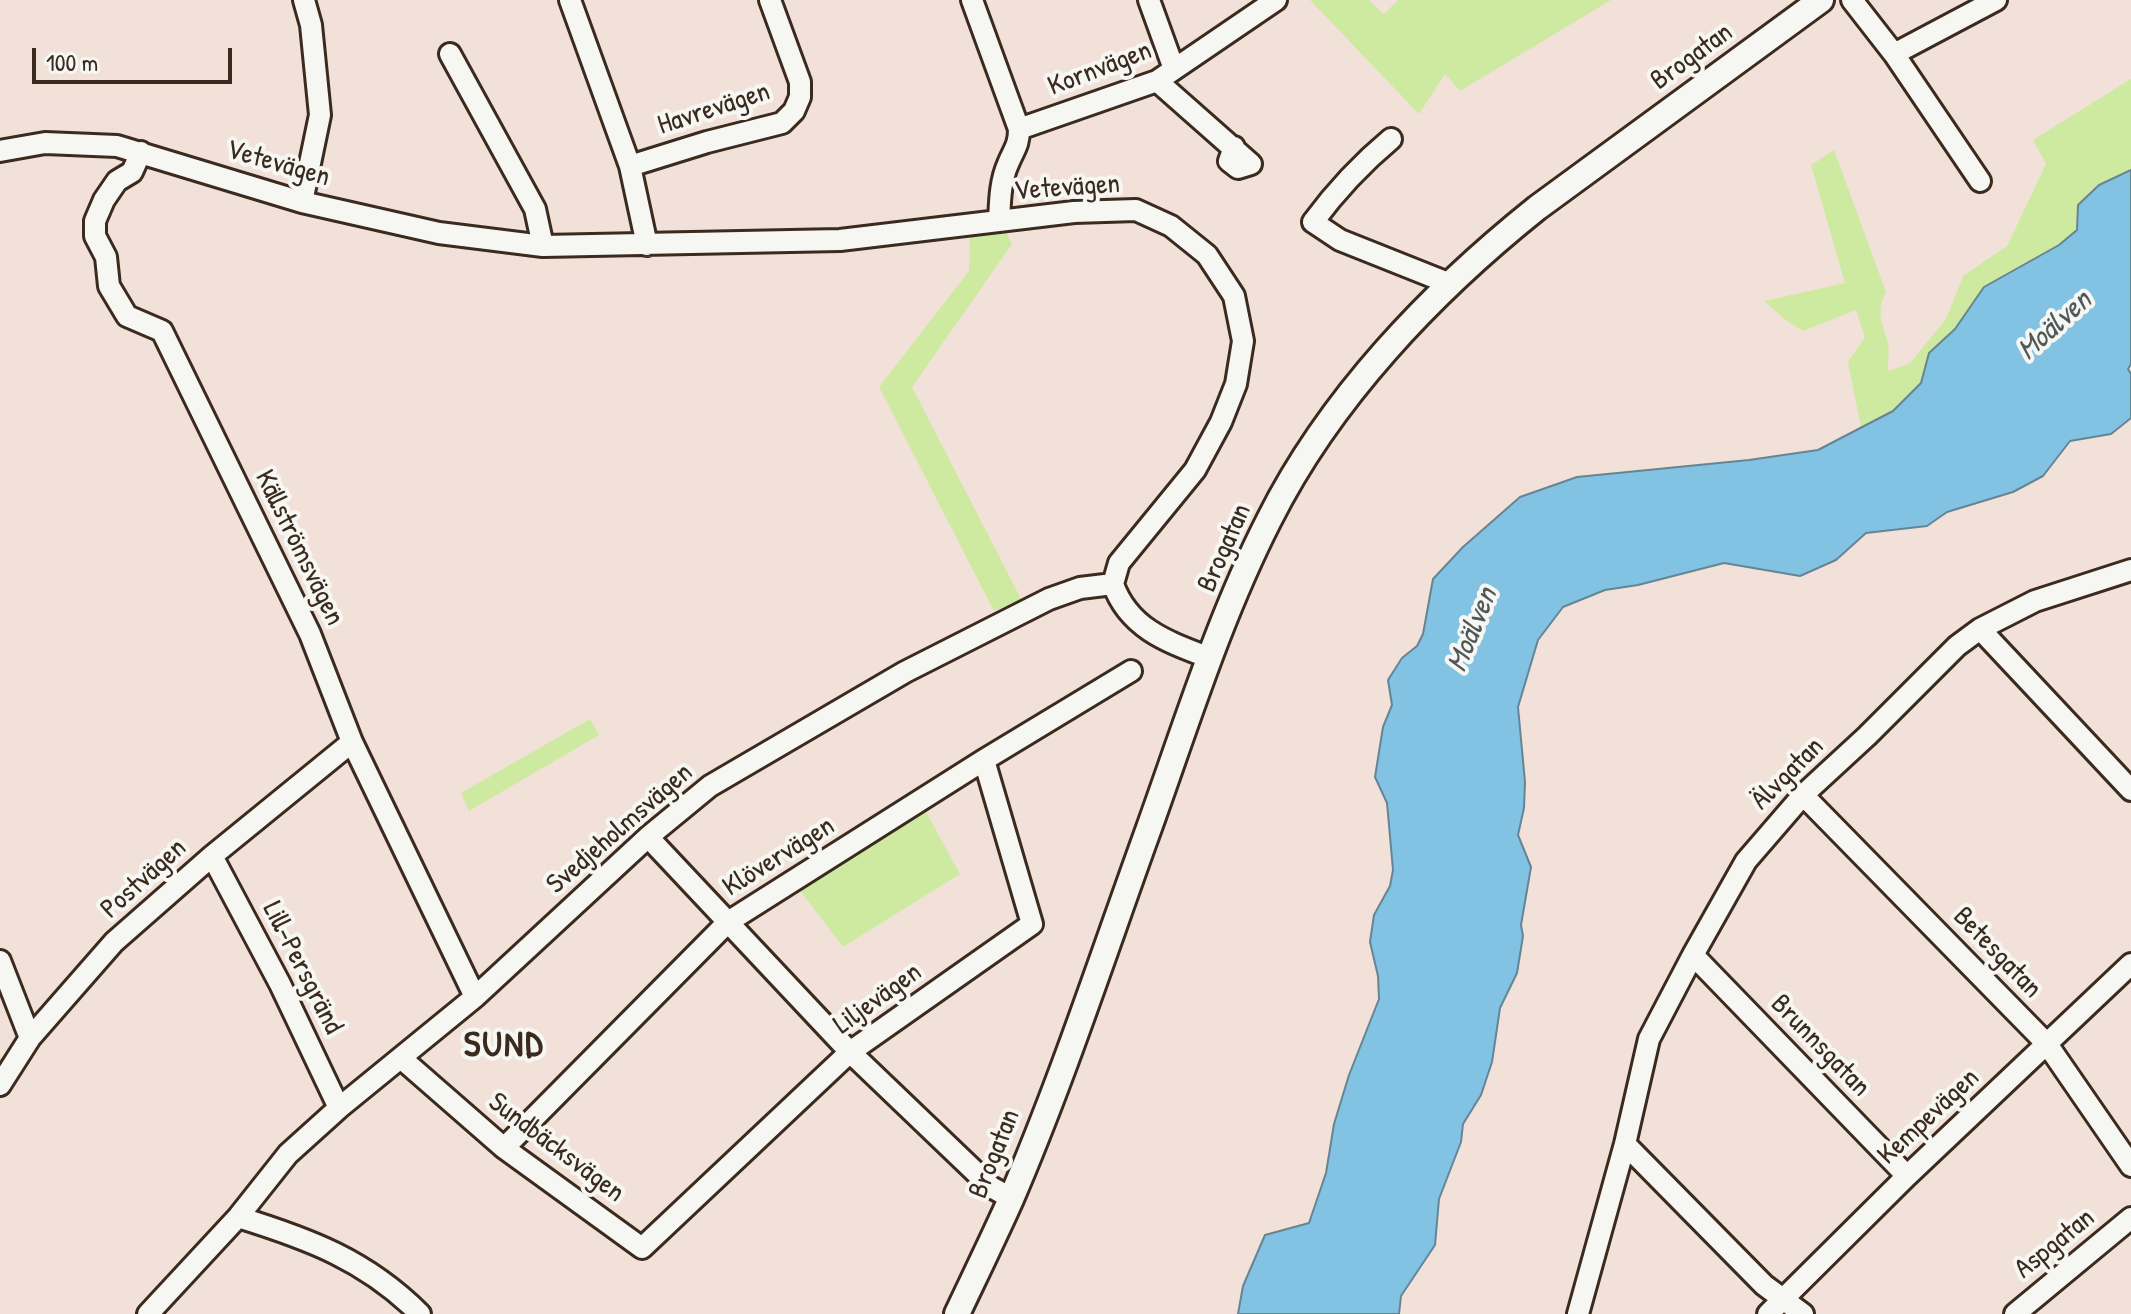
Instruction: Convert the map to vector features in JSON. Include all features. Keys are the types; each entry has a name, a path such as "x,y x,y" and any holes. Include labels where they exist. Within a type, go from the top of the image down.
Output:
{"main road":[{"name":"Brogatan","path":"957,1314 1011,1198 1064,1064 1210,658 1269,518 1315,442 1367,373 1448,283 1537,208 1821,0"}],"street":[{"path":"302,202 320,115 311,25 304,0"},
{"name":"Havrevägen","path":"570,0 630,166 647,245"},
{"name":"Havrevägen","path":"630,166 782,123 794,111 800,97 800,82 770,0"},
{"path":"972,0 1019,129 1019,146 1008,164 1002,187 999,221"},
{"path":"1149,0 1174,69"},
{"name":"Kornvägen","path":"1019,129 1157,81 1276,0"},
{"path":"1852,0 1894,54 1980,181"},
{"path":"1894,54 1996,0"},
{"path":"450,54 535,209 543,246"},
{"path":"1157,81 1234,147"},
{"path":"1391,139 1365,160 1313,222 1340,240 1448,283"},
{"name":"Vetevägen","path":"0,151 45,143 117,146 302,202 439,233 543,246 840,240 1074,212 1136,210 1171,226 1207,255 1234,296 1243,341 1236,384 1221,422 1195,470 1119,563 1113,584"},
{"name":"Källströmsvägen","path":"141,152 132,172 117,181 104,200 95,221 95,236 106,257 109,286 127,316 162,331 310,634 352,742 475,997"},
{"name":"Älvgatan","path":"1578,1314 1625,1144 1649,1039 1746,861 1803,795 1957,646 1980,629 2035,601 2131,570"},
{"path":"1113,584 1119,603 1136,623 1210,658"},
{"name":"Svedjeholmsvägen","path":"148,1314 238,1217 288,1154 339,1108 475,997 648,837 710,786 905,672 1049,599 1080,588 1113,584"},
{"path":"1980,629 2131,790"},
{"name":"Klövervägen","path":"504,1148 728,922 1131,671"},
{"name":"Postvägen","path":"0,1085 30,1038 114,942 212,856 352,742"},
{"name":"Liljevägen","path":"642,1248 850,1052 1032,924 984,760"},
{"name":"Betesgatan","path":"1803,795 2047,1044 2131,1166"},
{"path":"648,837 850,1052 991,1187 1011,1198"},
{"name":"Lill-Persgränd","path":"212,856 280,984 339,1108"},
{"name":"Brunnsgatan","path":"1693,955 1907,1176"},
{"path":"0,961 30,1038"},
{"name":"Kempevägen","path":"1774,1306 2131,964"},
{"name":"Sundbäcksvägen","path":"402,1059 504,1148 642,1248"},
{"path":"1625,1144 1764,1285 1774,1306 1803,1314"},
{"path":"238,1217 338,1253 392,1287 417,1313"},
{"name":"Aspgatan","path":"2026,1310 2131,1218"}],"green space":[{"path":"1310,0 1369,0 1384,14 1398,0 1611,0 1460,91 1445,74 1419,114"},
{"path":"2131,79 2131,170 2099,185 2077,230 2059,245 1984,287 1955,329 1929,353 1921,383 1893,411 1861,428 1848,362 1865,337 1856,310 1803,331 1764,301 1845,283 1811,165 1834,150 1886,292 1880,312 1889,347 1888,371 1910,363 1946,319 1963,276 2007,246 2046,164 2033,140"},
{"path":"1003,226 1012,244 912,387 1021,599 994,611 879,387 969,271 970,232"},
{"path":"590,719 599,735 469,811 461,793"},
{"path":"920,801 960,874 843,947 793,881"}],"water":[{"name":"Moälven","path":"2131,170 2131,364 2128,369 2131,374 2131,418 2111,434 2070,441 2043,476 2013,492 1947,512 1927,526 1866,533 1836,560 1800,576 1724,563 1638,585 1605,590 1563,607 1538,640 1518,707 1525,782 1524,808 1518,835 1531,867 1517,973 1500,1008 1492,1062 1481,1095 1463,1124 1461,1142 1439,1199 1435,1245 1401,1296 1399,1314 1238,1314 1243,1286 1265,1235 1309,1223 1326,1173 1334,1124 1349,1075 1379,999 1378,976 1370,942 1374,915 1390,886 1393,870 1387,803 1375,777 1383,727 1392,705 1388,680 1402,658 1417,646 1423,634 1433,579 1463,547 1520,497 1577,477 1818,450 1893,411 1921,383 1929,353 1955,329 1984,287 2059,245 2077,230 2078,205 2099,185"}],"district":[{"name":"SUND","path":"504,1046"}]}
